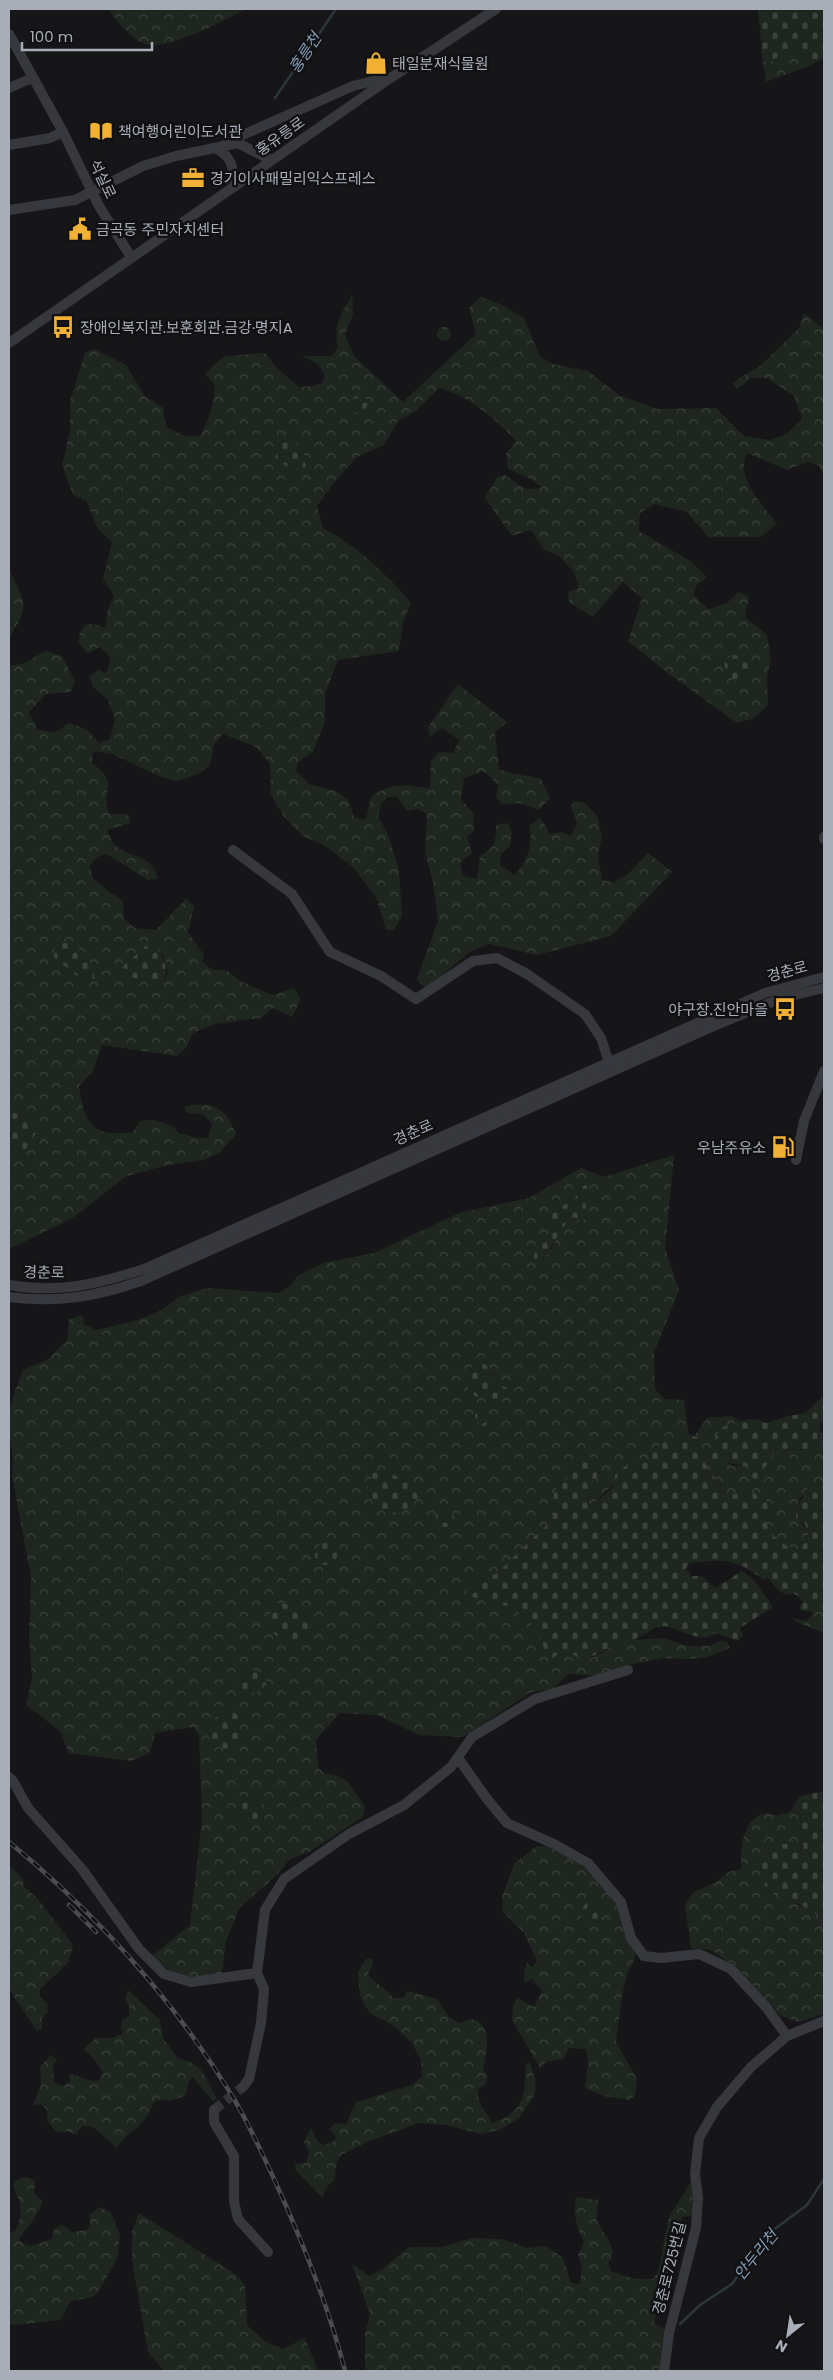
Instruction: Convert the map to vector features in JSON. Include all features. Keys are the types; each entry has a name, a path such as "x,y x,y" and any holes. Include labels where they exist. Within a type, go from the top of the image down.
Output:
{"street":[{"name":"홍유릉로","path":"9,343 393,76 496,9"},
{"name":"석실로","path":"9,34 63,132 93,193 131,257"},
{"path":"215,148 353,86 393,76"},
{"path":"9,88 32,78"},
{"path":"9,145 50,138 63,132"},
{"path":"9,210 74,200 93,193 144,166 176,156 238,143 271,160"},
{"path":"215,148 225,153 232,163 236,185"},
{"path":"233,850 292,894 330,952 381,976 416,1000 473,961 497,958 527,974 585,1014 601,1038 609,1062"},
{"name":"경춘로","path":"9,1285 31,1289 65,1289 101,1283 144,1269 765,993 824,977"},
{"name":"경춘로","path":"9,1297 60,1300 99,1294 141,1281 714,1026 782,998 824,988"},
{"path":"796,1160 804,1121 824,1071"},
{"path":"243,2087 249,2079 261,2023 264,1989 257,1973 265,1910 284,1879 349,1834 404,1805 452,1767 472,1737 535,1699 628,1670"},
{"path":"458,1758 487,1799 507,1822 554,1844 588,1863 620,1902 631,1938 644,1956 661,1958 699,1954 730,1969 766,2007 787,2036"},
{"path":"9,1777 28,1808 82,1868 139,1950 164,1974 190,1982 257,1973"},
{"name":"경춘로725번길","path":"664,2371 668,2333 696,2228 698,2198 695,2174 699,2138 717,2107 751,2067 787,2036 824,2021"},
{"path":"214,2110 214,2122 234,2156 234,2201 238,2219 268,2252"}],"green space":[{"path":"108,9 245,9 197,33 168,43 148,45 142,43 125,30"},
{"path":"758,9 824,9 824,58 809,66 803,54 793,51 763,64"},
{"path":"793,51 803,54 809,66 766,82 763,64"},
{"path":"352,295 353,314 345,335 354,356 403,402 476,334 469,308 481,297 500,304 524,318 540,357 553,364 588,371 619,395 657,409 716,408 744,436 770,440 785,435 802,419 794,396 767,378 751,378 737,389 732,383 760,366 799,328 804,313 824,329 824,475 818,465 807,462 787,470 747,453 744,462 747,481 777,524 761,537 708,537 687,512 655,504 640,513 639,531 692,562 707,577 696,586 694,595 708,609 726,604 738,592 749,596 745,617 767,635 771,657 767,678 768,705 754,718 737,723 669,674 628,641 642,598 623,582 593,617 569,602 568,592 579,588 573,571 558,555 544,550 531,530 512,536 485,498 497,477 505,475 527,488 536,489 542,487 525,476 508,469 506,454 516,441 499,424 471,402 439,388 416,411 398,421 384,445 357,457 336,480 317,506 323,528 348,543 371,561 411,603 403,623 399,651 338,660 325,694 325,722 313,752 298,762 296,771 309,784 335,791 348,799 354,817 366,820 371,797 378,792 399,786 430,788 431,762 438,752 453,753 459,740 442,728 430,737 428,727 458,684 507,722 495,733 499,769 509,773 541,779 550,798 539,810 519,803 502,804 496,797 499,785 483,771 464,778 461,799 473,813 474,830 467,837 472,853 460,863 463,876 477,879 480,856 494,844 496,825 508,823 512,832 510,846 501,854 500,865 515,875 523,863 530,846 529,826 540,817 550,834 561,832 571,836 577,823 571,807 574,801 585,803 597,816 602,836 598,856 602,880 613,882 628,874 648,853 672,872 611,936 537,955 489,944 471,951 426,989 417,979 438,921 433,882 425,853 427,814 418,809 407,811 397,797 388,797 381,804 378,817 387,832 399,870 402,916 394,930 386,930 376,897 352,866 325,846 303,836 284,817 271,795 270,764 256,747 223,734 214,745 210,765 198,774 178,781 161,777 112,754 93,751 92,763 101,771 108,782 106,798 109,814 128,814 131,823 107,830 111,838 115,845 121,849 152,865 158,879 148,880 107,854 97,857 90,866 93,879 123,902 124,919 135,928 156,930 187,898 194,907 188,932 204,955 202,962 213,970 226,970 242,982 272,995 294,988 301,999 292,1017 273,1008 261,1018 215,1024 193,1033 186,1048 177,1056 102,1045 93,1071 79,1086 84,1110 93,1126 108,1133 133,1132 140,1121 155,1120 173,1126 178,1133 198,1138 208,1138 212,1124 203,1114 186,1113 185,1106 204,1104 218,1108 223,1112 236,1135 219,1153 204,1160 168,1165 127,1176 71,1219 9,1249 9,1142 23,1153 28,1117 9,1111 9,666 22,664 46,651 62,656 75,681 70,692 46,694 29,712 37,729 54,733 69,723 86,729 99,743 110,739 115,719 108,700 93,687 89,676 99,670 106,673 111,658 100,647 88,653 78,643 80,632 85,625 94,624 105,628 108,609 114,596 103,579 112,542 98,529 86,500 73,495 62,465 70,431 70,401 85,353 94,349 126,365 145,396 163,408 166,427 185,436 200,436 214,398 215,385 205,374 224,356 265,353 276,367 299,387 322,383 325,375 318,364 302,356 331,356 338,348 337,327 341,314","holes":["163,954 168,972 164,984 124,966 135,958"]},
{"path":"441,327 447,327 451,334 447,341 441,341 437,337 437,331"},
{"path":"361,394 369,403 360,415 348,411 349,400"},
{"path":"290,438 303,450 306,467 290,469 275,458 282,442"},
{"path":"9,570 22,598 23,611 9,638"},
{"path":"733,655 746,657 749,667 748,679 737,684 726,672 724,660"},
{"path":"55,941 78,948 88,958 94,973 95,982 77,976 54,957"},
{"path":"153,942 160,952 166,967 164,984 124,976 123,966"},
{"path":"9,1111 28,1117 38,1130 23,1153 9,1142"},
{"path":"674,1155 665,1248 679,1290 654,1353 655,1389 665,1399 684,1400 689,1434 679,1443 642,1464 607,1490 595,1503 587,1505 591,1487 600,1472 567,1478 554,1492 553,1519 496,1574 470,1581 466,1595 514,1608 537,1629 579,1657 592,1658 611,1647 634,1640 663,1638 687,1646 710,1646 720,1641 727,1642 730,1648 708,1657 690,1659 664,1658 632,1664 600,1676 568,1674 553,1689 531,1692 463,1737 419,1735 377,1715 340,1713 316,1740 318,1767 325,1774 340,1777 349,1784 365,1807 363,1817 309,1852 290,1859 274,1878 240,1907 226,1941 222,1974 197,1979 169,1970 151,1957 190,1925 202,1820 199,1735 193,1727 155,1733 150,1753 131,1761 69,1753 60,1731 26,1705 32,1678 29,1636 31,1578 12,1476 13,1461 9,1425 10,1406 23,1370 47,1360 67,1340 69,1319 83,1315 84,1324 96,1330 138,1320 160,1311 179,1297 206,1288 278,1293 289,1287 299,1275 323,1263 374,1253 459,1213 529,1198 581,1168 604,1177","holes":["581,1187 587,1216 575,1217 567,1222 558,1235 552,1249 536,1250 551,1233 558,1207 573,1201","481,1362 491,1374 500,1400 476,1397 468,1376 473,1366"]},
{"path":"586,1185 591,1192 585,1201 587,1216 582,1221 574,1217 567,1222 546,1257 534,1259 535,1250 551,1233 551,1211 572,1201 581,1187"},
{"path":"481,1362 487,1366 495,1382 507,1388 506,1395 500,1400 476,1397 468,1388 468,1376 473,1365"},
{"path":"824,1395 824,1421 820,1423 820,1431 824,1435 824,1447 818,1445 809,1450 776,1449 756,1479 749,1477 746,1466 717,1463 711,1457 716,1448 713,1441 722,1427 744,1420 755,1419 766,1423 806,1413"},
{"path":"479,1408 487,1410 490,1415 486,1425 480,1428 475,1416"},
{"path":"732,1416 741,1422 722,1428 725,1462 733,1466 746,1466 755,1479 771,1459 776,1449 808,1450 818,1445 824,1447 824,1485 807,1492 801,1498 797,1508 795,1516 809,1532 806,1542 798,1550 783,1544 770,1532 765,1522 761,1505 756,1498 747,1492 729,1495 713,1475 700,1453 694,1436 707,1418"},
{"path":"689,1434 698,1438 704,1461 713,1476 729,1495 747,1492 756,1494 759,1501 766,1501 770,1512 765,1515 768,1527 781,1542 792,1548 798,1550 806,1542 809,1532 804,1523 797,1522 796,1517 797,1507 808,1485 824,1485 824,1610 816,1610 815,1613 800,1610 800,1605 803,1603 799,1597 793,1593 786,1595 778,1590 767,1577 764,1580 737,1564 720,1561 689,1563 686,1569 692,1576 702,1576 715,1588 742,1571 755,1581 773,1607 740,1628 743,1635 738,1641 715,1633 709,1637 701,1638 665,1626 655,1628 634,1640 611,1647 583,1661 565,1649 549,1661 537,1629 514,1608 465,1595 470,1581 496,1574 553,1519 554,1492 587,1456 601,1462 587,1505 595,1503 614,1486 615,1475 629,1463 642,1464 651,1458 653,1450 666,1441 679,1443"},
{"path":"385,1470 414,1486 418,1497 411,1507 390,1516 373,1503 367,1488 373,1473"},
{"path":"441,1509 449,1509 454,1514 452,1525 441,1527 436,1522 436,1514"},
{"path":"326,1543 334,1546 337,1554 334,1562 326,1565 318,1562 315,1554 318,1546"},
{"path":"277,1603 292,1606 304,1614 310,1626 310,1634 306,1642 288,1641 274,1633 270,1627 269,1620 271,1612"},
{"path":"816,1610 824,1610 824,1633 792,1618 806,1621"},
{"path":"247,1669 259,1671 267,1681 262,1690 249,1695 240,1689 239,1676"},
{"path":"234,1712 241,1719 238,1745 225,1749 213,1745 207,1733 211,1723 220,1715"},
{"path":"824,1791 824,1924 817,1922 816,1914 809,1909 776,1895 766,1886 760,1872 759,1859 760,1853 775,1850 780,1844 790,1844 797,1850 804,1848 800,1813 791,1811 800,1796"},
{"path":"253,1799 264,1805 262,1813 252,1824 239,1819 237,1809 244,1802"},
{"path":"791,1811 800,1813 804,1848 760,1853 778,1884 793,1902 812,1911 816,1914 817,1922 824,1924 824,2014 799,2022 781,2016 738,1969 711,1950 691,1948 685,1905 692,1893 716,1882 728,1872 741,1869 743,1839 754,1819 763,1814 780,1815"},
{"path":"537,1846 550,1847 572,1857 591,1872 603,1889 616,1900 635,1951 635,1958 627,1975 622,1995 616,2042 637,2079 635,2095 629,2100 604,2096 585,2088 588,2061 586,2049 569,2048 564,2059 546,2062 540,2068 512,2020 513,2006 517,1998 534,2007 542,1991 532,1979 524,1983 524,1972 527,1963 533,1967 537,1961 524,1933 503,1912 502,1897 514,1864"},
{"path":"9,1865 24,1880 23,1886 38,1899 73,1945 68,1963 40,1989 40,1997 47,2003 48,2012 42,2018 42,2029 37,2031 9,1989"},
{"path":"592,1902 600,1905 603,1913 600,1921 592,1924 584,1921 581,1913 584,1905"},
{"path":"372,1958 373,1964 368,1974 388,1991 393,1998 403,1998 408,1991 437,1999 449,2017 459,2023 474,2019 484,2028 487,2041 483,2069 488,2077 486,2084 478,2089 478,2095 491,2123 503,2118 517,2107 524,2092 526,2063 530,2063 536,2087 534,2096 520,2118 499,2130 481,2134 446,2125 419,2123 367,2142 342,2154 337,2161 334,2181 327,2186 322,2198 296,2170 295,2164 306,2163 309,2153 304,2142 311,2128 318,2142 324,2145 334,2141 336,2137 330,2129 334,2123 346,2124 356,2102 412,2085 422,2076 421,2060 411,2042 394,2026 370,2013 360,1995 358,1972 366,1959"},
{"path":"128,1990 160,2020 163,2038 178,2059 193,2063 203,2073 217,2099 213,2101 193,2077 189,2081 186,2095 171,2101 161,2099 153,2103 145,2119 117,2148 93,2127 82,2126 76,2135 67,2131 58,2133 47,2121 48,2111 41,2104 33,2105 41,2085 40,2067 51,2055 57,2059 53,2067 54,2082 63,2086 70,2082 69,2073 88,2080 98,2081 103,2073 97,2063 84,2049 96,2038 112,2038 122,2034 121,2022 129,2015 129,2006 125,2000"},
{"path":"27,2177 35,2181 34,2192 42,2202 36,2216 19,2239 23,2243 30,2246 52,2239 54,2230 60,2225 65,2226 72,2232 86,2230 90,2226 90,2214 100,2207 111,2213 120,2235 117,2259 100,2289 93,2297 71,2301 60,2320 15,2325 9,2324 9,2234 16,2230 20,2216 20,2205 14,2189 14,2181"},
{"path":"691,2182 694,2189 692,2216 682,2217 672,2262 661,2289 654,2323 664,2328 659,2371 368,2371 365,2367 365,2334 370,2314 352,2264 369,2276 384,2268 409,2247 444,2247 471,2238 502,2239 527,2248 546,2246 563,2258 571,2283 580,2284 582,2267 578,2255 584,2242 576,2220 576,2197 598,2200 597,2220 613,2252 612,2258 608,2263 611,2271 634,2279 653,2279 658,2272 669,2217"},
{"path":"139,2213 235,2274 245,2285 247,2325 266,2342 283,2349 305,2338 318,2371 164,2371 148,2352 132,2260 132,2231"}],"waterway":[{"name":"홍릉천","path":"275,98 336,9"},
{"name":"안두리천","path":"680,2324 700,2305 732,2284 768,2234 807,2205 824,2179"}],"tunnel":[{"path":"214,2110 243,2087"}],"railway":[{"path":"9,1842 73,1899 132,1961 186,2027 234,2099 262,2153 304,2248 327,2309 345,2371"},
{"path":"69,1905 96,1932"}],"place":[{"name":"태일분재식물원","path":"376,63"},
{"name":"책여행어린이도서관","path":"101,131"},
{"name":"경기이사패밀리익스프레스","path":"193,178"},
{"name":"금곡동 주민자치센터","path":"80,229"},
{"name":"장애인복지관.보훈회관.금강·명지A","path":"63,327"},
{"name":"야구장.진안마을","path":"785,1009"},
{"name":"우남주유소","path":"783,1147"}]}
